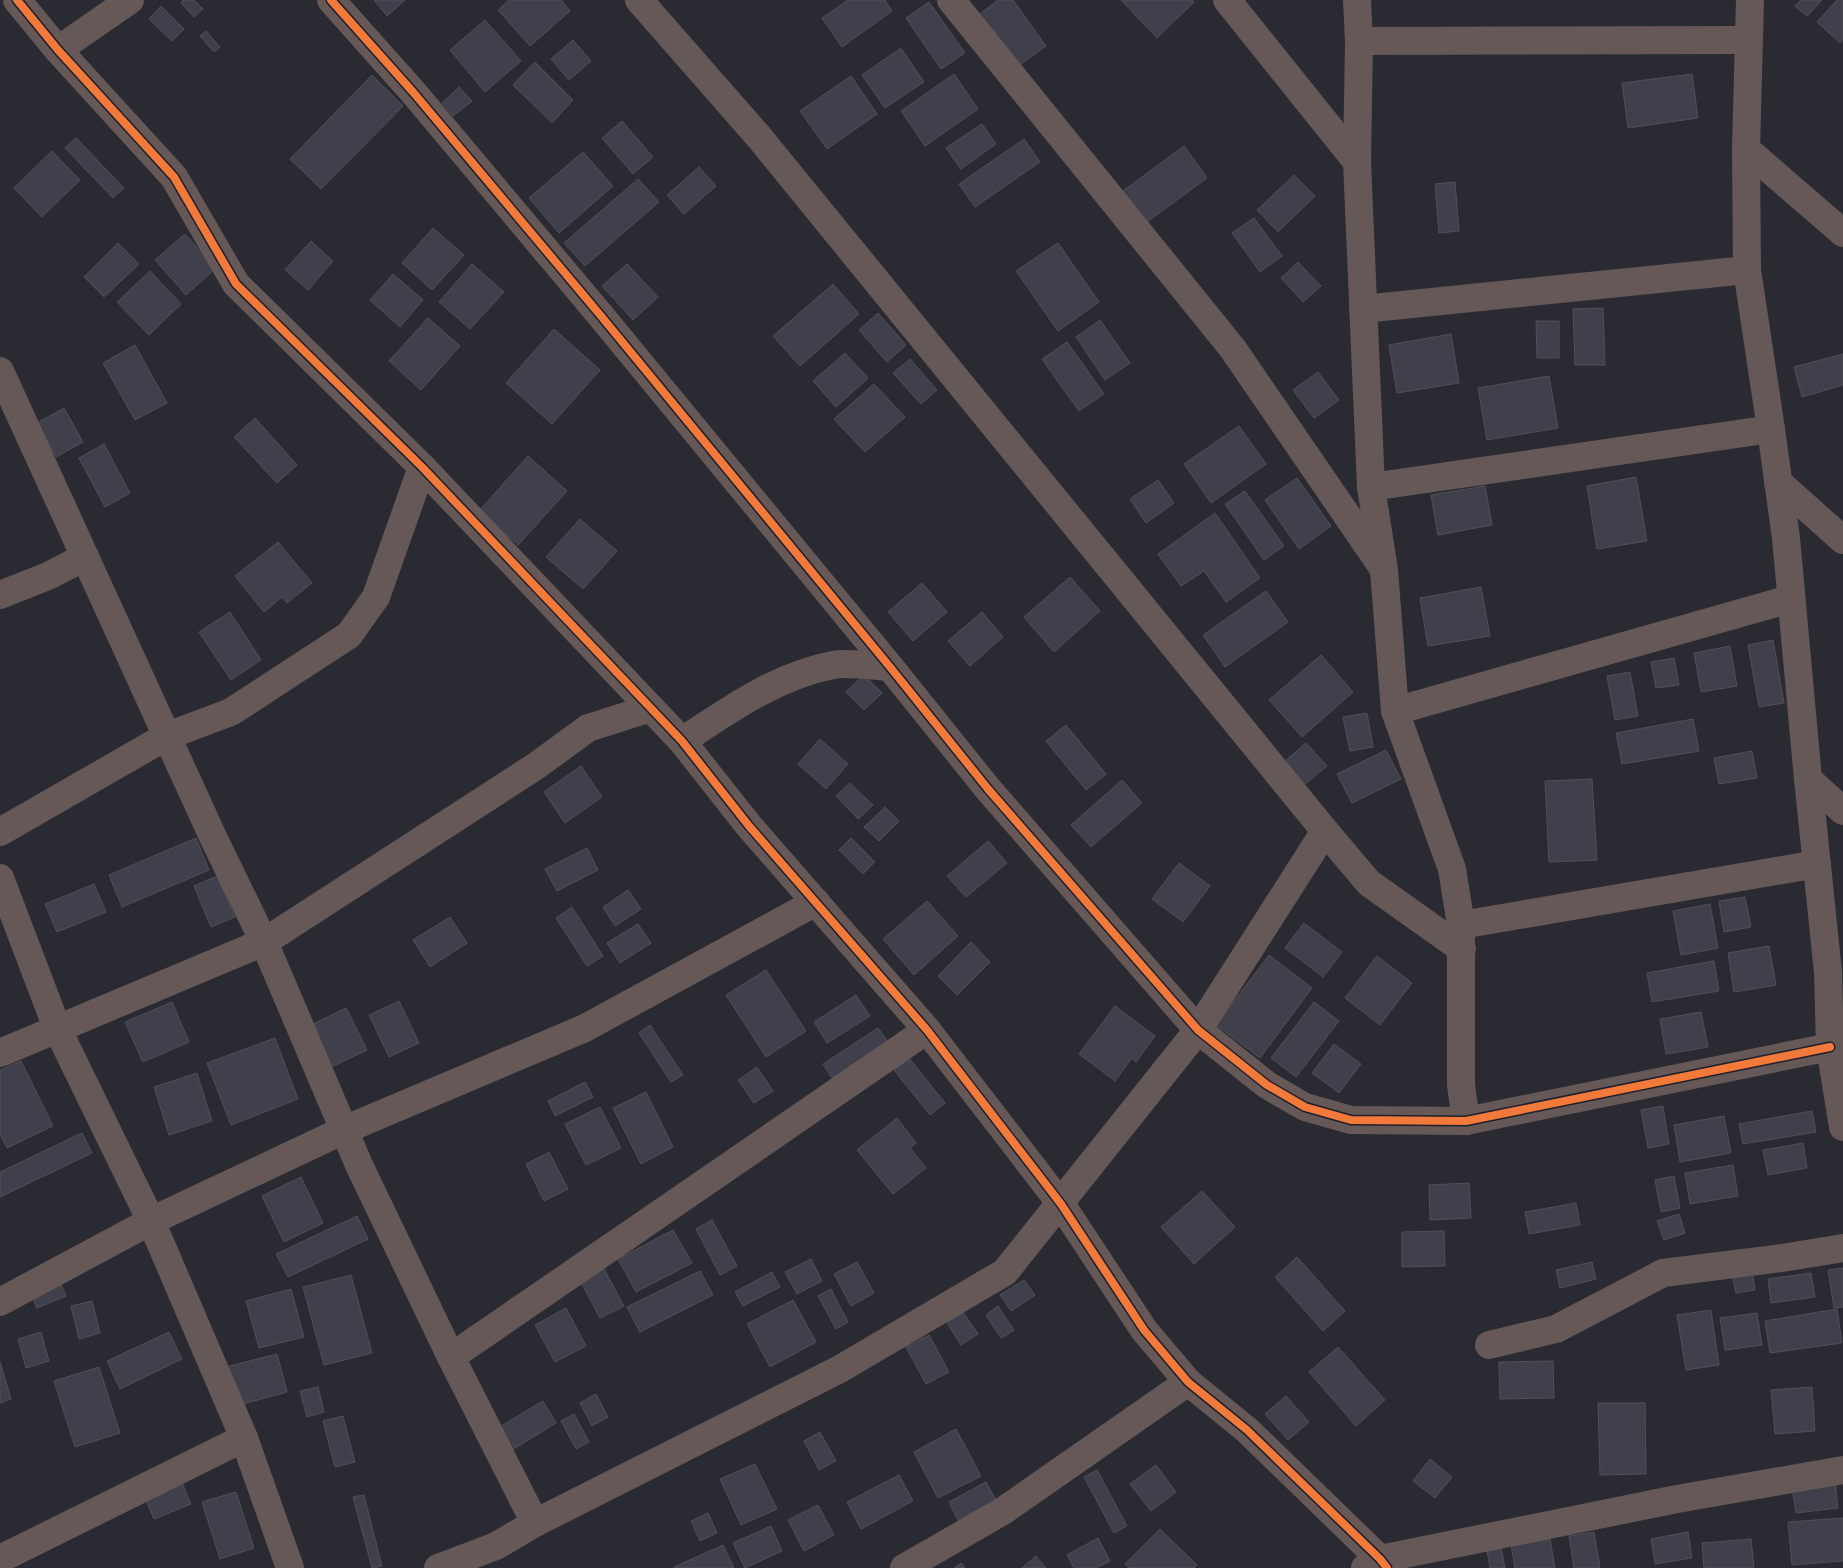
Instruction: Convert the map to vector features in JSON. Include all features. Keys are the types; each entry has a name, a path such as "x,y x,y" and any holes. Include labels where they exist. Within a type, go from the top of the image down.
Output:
{"street":[{"path":"16,0 58,50 174,177 236,284 422,467 682,741 749,826 927,1030 1060,1204 1144,1330 1188,1382 1247,1430 1377,1565 1677,1499 1843,1470"},
{"path":"58,50 130,0"},
{"path":"330,0 420,99 890,667 988,789 1198,1030 1267,1084 1305,1107 1351,1120 1466,1121 1830,1047"},
{"path":"639,0 759,136 1369,883 1461,937 1817,864"},
{"path":"951,0 1233,349 1384,570"},
{"path":"1227,0 1357,162"},
{"path":"1358,0 1357,162 1371,487 1384,570 1395,712 1452,869 1461,937 1461,1085 1466,1121"},
{"path":"1750,0 1746,149 1747,270 1786,538 1790,599 1828,972 1830,1047 1843,1127"},
{"path":"1359,41 1748,40"},
{"path":"1746,149 1843,233"},
{"path":"1363,309 1747,270"},
{"path":"0,371 167,736 264,942 359,1165 450,1357 535,1523"},
{"path":"1371,487 1771,429"},
{"path":"0,832 167,736 230,712 349,635 376,597 422,467"},
{"path":"1778,482 1843,540"},
{"path":"0,595 48,576 85,557"},
{"path":"1395,712 1790,599"},
{"path":"682,741 754,694 795,676 834,664 890,667"},
{"path":"0,1053 264,942 536,766 588,728 650,708"},
{"path":"1808,779 1843,811"},
{"path":"438,1568 496,1546 535,1523 840,1369 1005,1272 1198,1030 1325,831"},
{"path":"0,878 57,1028 151,1221 244,1438 290,1568"},
{"path":"0,1302 151,1221 344,1130 585,1028 816,902"},
{"path":"450,1357 927,1030"},
{"path":"1490,1345 1556,1329 1663,1273 1782,1258 1843,1248"},
{"path":"904,1568 1003,1510 1188,1382"},
{"path":"0,1559 244,1438"}],"building":[{"path":"184,0 194,0 203,9 194,17 181,3"},
{"path":"374,0 405,0 387,16"},
{"path":"509,0 561,0 570,11 530,46 498,10"},
{"path":"848,0 885,0 892,11 842,47 822,18"},
{"path":"998,0 1013,0 1046,46 1014,69 976,17"},
{"path":"1121,0 1192,0 1194,2 1157,38"},
{"path":"1801,0 1822,0 1807,16 1795,6"},
{"path":"1837,0 1843,0 1843,39 1840,43 1817,22"},
{"path":"929,2 965,53 941,69 906,18"},
{"path":"161,6 184,29 172,41 149,19"},
{"path":"485,20 521,61 485,92 450,50"},
{"path":"206,31 220,47 214,52 200,36"},
{"path":"573,40 591,61 569,80 551,59"},
{"path":"901,48 924,82 885,108 862,75"},
{"path":"535,62 573,100 552,123 513,85"},
{"path":"954,74 978,109 925,146 901,111"},
{"path":"1692,74 1698,118 1628,128 1622,83"},
{"path":"372,75 403,106 321,189 290,159"},
{"path":"851,76 877,114 827,149 800,111"},
{"path":"459,87 472,101 453,116 442,103"},
{"path":"622,121 653,157 633,174 602,138"},
{"path":"982,124 996,144 961,169 946,148"},
{"path":"76,138 124,188 113,198 65,148"},
{"path":"1024,139 1040,162 975,207 959,184"},
{"path":"1184,146 1207,178 1139,228 1116,196"},
{"path":"52,151 80,180 42,217 14,188"},
{"path":"583,152 613,186 559,233 529,198"},
{"path":"699,167 716,186 684,214 667,195"},
{"path":"1294,175 1315,196 1278,232 1257,210"},
{"path":"638,179 659,202 585,266 564,243"},
{"path":"1455,182 1459,231 1439,233 1435,184"},
{"path":"1254,218 1282,256 1260,272 1232,233"},
{"path":"433,228 464,255 432,290 402,263"},
{"path":"185,234 216,268 186,295 155,260"},
{"path":"311,241 333,261 308,290 285,270"},
{"path":"118,243 139,264 104,297 84,277"},
{"path":"1058,243 1099,302 1058,331 1016,271"},
{"path":"1298,262 1321,286 1303,302 1281,278"},
{"path":"472,264 504,292 470,329 439,302"},
{"path":"627,264 658,297 633,320 602,286"},
{"path":"150,271 181,304 149,335 117,302"},
{"path":"393,274 423,300 400,327 370,300"},
{"path":"833,284 859,314 800,366 773,336"},
{"path":"1603,308 1605,365 1575,365 1573,309"},
{"path":"878,313 906,345 887,362 859,330"},
{"path":"428,318 460,346 421,390 389,361"},
{"path":"1100,320 1130,363 1105,380 1076,337"},
{"path":"1536,321 1559,321 1559,358 1537,358"},
{"path":"554,329 600,370 552,424 506,383"},
{"path":"1451,334 1459,383 1397,393 1389,345"},
{"path":"1067,342 1104,394 1079,411 1042,359"},
{"path":"135,345 167,403 135,420 103,363"},
{"path":"845,353 868,378 836,407 813,381"},
{"path":"1843,354 1843,385 1802,397 1794,367"},
{"path":"910,359 937,390 921,404 893,373"},
{"path":"1318,372 1339,400 1314,418 1293,390"},
{"path":"1549,376 1558,428 1487,440 1478,388"},
{"path":"874,384 905,417 865,452 834,419"},
{"path":"64,408 83,442 56,457 37,423"},
{"path":"255,418 297,465 277,483 234,437"},
{"path":"1239,426 1266,464 1211,503 1184,464"},
{"path":"104,444 130,493 105,507 79,458"},
{"path":"528,456 567,491 518,545 479,511"},
{"path":"1636,477 1647,541 1597,549 1587,486"},
{"path":"1297,478 1331,526 1299,549 1265,500"},
{"path":"1158,480 1174,503 1146,523 1130,499"},
{"path":"1485,486 1492,525 1438,535 1431,495"},
{"path":"1245,491 1284,546 1264,560 1225,504"},
{"path":"1215,513 1260,578 1226,602 1204,571 1181,586 1158,554"},
{"path":"580,519 617,551 583,589 546,557"},
{"path":"278,542 312,583 287,603 282,597 264,612 235,576"},
{"path":"1070,577 1100,611 1054,652 1024,617"},
{"path":"922,583 947,612 913,641 888,612"},
{"path":"1481,587 1490,636 1428,646 1420,598"},
{"path":"1266,591 1288,622 1225,667 1203,635"},
{"path":"230,612 261,660 231,680 199,632"},
{"path":"982,612 1003,637 970,666 948,641"},
{"path":"1773,640 1784,703 1759,707 1748,645"},
{"path":"1730,646 1737,686 1701,692 1694,653"},
{"path":"1321,655 1353,692 1302,737 1269,700"},
{"path":"1674,658 1679,685 1656,688 1651,662"},
{"path":"1630,672 1638,716 1615,720 1607,676"},
{"path":"864,675 882,693 864,710 846,692"},
{"path":"1367,713 1373,747 1350,751 1343,717"},
{"path":"1693,719 1699,751 1622,764 1616,733"},
{"path":"1066,725 1106,774 1086,790 1046,741"},
{"path":"820,739 848,764 826,789 798,764"},
{"path":"1306,743 1327,766 1304,785 1284,762"},
{"path":"1386,750 1401,779 1352,803 1337,774"},
{"path":"1752,751 1757,778 1719,784 1714,758"},
{"path":"581,766 602,797 565,823 544,792"},
{"path":"1592,779 1597,860 1549,862 1545,781"},
{"path":"1122,780 1142,803 1091,847 1071,825"},
{"path":"850,783 873,805 858,819 836,796"},
{"path":"885,807 899,821 879,841 864,827"},
{"path":"196,838 209,870 122,907 109,875"},
{"path":"851,838 875,862 863,874 839,850"},
{"path":"988,841 1007,863 966,897 947,876"},
{"path":"587,848 598,870 557,891 545,869"},
{"path":"1179,863 1210,886 1183,922 1152,899"},
{"path":"217,876 235,917 211,927 194,886"},
{"path":"94,884 106,912 57,932 45,904"},
{"path":"628,890 641,909 615,926 603,907"},
{"path":"1745,897 1751,927 1724,932 1719,901"},
{"path":"927,901 958,936 914,975 883,939"},
{"path":"1710,904 1718,948 1681,955 1673,911"},
{"path":"572,907 603,956 587,966 556,918"},
{"path":"450,917 467,943 430,967 413,940"},
{"path":"1304,923 1342,952 1323,977 1285,948"},
{"path":"638,924 651,943 620,963 607,943"},
{"path":"971,942 990,962 957,995 938,976"},
{"path":"1769,946 1776,985 1734,992 1728,953"},
{"path":"1269,955 1312,988 1260,1058 1216,1025"},
{"path":"1377,956 1412,983 1380,1025 1345,998"},
{"path":"1714,961 1719,991 1652,1002 1647,973"},
{"path":"766,970 806,1031 766,1057 726,995"},
{"path":"856,995 870,1016 827,1043 814,1022"},
{"path":"399,1001 419,1043 389,1057 369,1015"},
{"path":"172,1002 189,1042 143,1062 125,1022"},
{"path":"1314,1002 1339,1021 1296,1077 1271,1058"},
{"path":"1115,1006 1155,1036 1136,1062 1132,1058 1115,1081 1079,1054"},
{"path":"346,1008 367,1050 331,1067 311,1025"},
{"path":"1701,1012 1708,1047 1666,1054 1660,1019"},
{"path":"650,1025 683,1075 671,1082 639,1033"},
{"path":"878,1028 888,1042 832,1078 823,1064"},
{"path":"275,1038 298,1099 231,1125 207,1063"},
{"path":"1334,1044 1361,1064 1339,1093 1312,1073"},
{"path":"909,1058 945,1103 930,1115 894,1070"},
{"path":"21,1061 53,1126 7,1148 0,1134 0,1070"},
{"path":"757,1067 773,1091 754,1103 738,1080"},
{"path":"197,1073 212,1121 169,1135 154,1087"},
{"path":"585,1082 593,1097 555,1116 548,1101"},
{"path":"646,1092 673,1147 641,1164 613,1108"},
{"path":"1663,1106 1669,1144 1648,1148 1641,1110"},
{"path":"600,1107 621,1148 586,1165 565,1124"},
{"path":"1812,1111 1816,1132 1743,1144 1739,1124"},
{"path":"1724,1116 1731,1153 1680,1162 1674,1125"},
{"path":"897,1118 916,1143 910,1148 926,1168 893,1194 857,1150"},
{"path":"82,1133 92,1153 0,1197 0,1172"},
{"path":"1803,1143 1807,1168 1768,1175 1763,1150"},
{"path":"549,1152 568,1189 544,1201 526,1164"},
{"path":"1733,1165 1738,1196 1690,1204 1685,1173"},
{"path":"1674,1176 1680,1208 1661,1212 1655,1180"},
{"path":"301,1177 323,1223 284,1242 262,1196"},
{"path":"1469,1183 1471,1218 1430,1220 1429,1185"},
{"path":"1202,1191 1235,1227 1194,1264 1161,1227"},
{"path":"1576,1203 1580,1225 1529,1234 1525,1212"},
{"path":"1679,1214 1685,1233 1664,1240 1657,1221"},
{"path":"357,1216 368,1239 288,1277 276,1254"},
{"path":"712,1220 737,1266 720,1275 696,1229"},
{"path":"673,1230 692,1263 636,1292 618,1259"},
{"path":"1444,1231 1445,1266 1402,1267 1402,1232"},
{"path":"1297,1257 1345,1311 1323,1331 1275,1277"},
{"path":"811,1259 822,1281 797,1294 785,1272"},
{"path":"857,1262 874,1293 851,1306 834,1274"},
{"path":"1592,1262 1596,1279 1560,1288 1556,1270"},
{"path":"1843,1268 1843,1307 1834,1308 1828,1270"},
{"path":"604,1269 624,1306 600,1318 581,1282"},
{"path":"700,1271 713,1295 640,1332 627,1307"},
{"path":"1752,1271 1755,1290 1736,1293 1732,1274"},
{"path":"772,1272 780,1287 743,1306 735,1292"},
{"path":"1811,1273 1815,1297 1771,1303 1768,1279"},
{"path":"351,1275 372,1353 324,1365 303,1287"},
{"path":"1024,1280 1035,1295 1011,1311 1000,1295"},
{"path":"60,1282 66,1296 37,1308 31,1294"},
{"path":"291,1289 304,1337 259,1348 246,1301"},
{"path":"831,1289 848,1322 836,1329 818,1296"},
{"path":"793,1300 816,1342 770,1367 747,1324"},
{"path":"92,1301 100,1333 79,1339 71,1306"},
{"path":"998,1306 1014,1330 1001,1338 986,1315"},
{"path":"566,1308 586,1346 555,1362 535,1325"},
{"path":"1837,1309 1842,1343 1770,1353 1765,1321"},
{"path":"1711,1310 1719,1365 1686,1370 1677,1315"},
{"path":"963,1312 978,1334 961,1345 947,1323"},
{"path":"1757,1313 1762,1345 1725,1350 1720,1318"},
{"path":"41,1332 49,1361 26,1368 18,1339"},
{"path":"169,1332 182,1359 120,1389 107,1361"},
{"path":"929,1335 949,1372 926,1384 906,1347"},
{"path":"1338,1347 1385,1400 1356,1426 1309,1372"},
{"path":"277,1354 287,1392 232,1407 222,1368"},
{"path":"1553,1361 1554,1398 1500,1399 1499,1362"},
{"path":"0,1362 11,1399 0,1403"},
{"path":"99,1367 120,1433 75,1447 54,1381"},
{"path":"318,1387 324,1412 307,1417 300,1391"},
{"path":"1812,1387 1815,1431 1775,1434 1771,1390"},
{"path":"596,1394 608,1417 592,1426 580,1403"},
{"path":"1286,1396 1309,1422 1288,1440 1265,1414"},
{"path":"543,1401 556,1423 507,1453 493,1431"},
{"path":"1598,1403 1645,1403 1646,1474 1600,1475"},
{"path":"574,1414 589,1442 576,1449 561,1421"},
{"path":"343,1416 355,1462 335,1467 323,1421"},
{"path":"956,1429 981,1476 938,1498 914,1452"},
{"path":"820,1432 836,1461 819,1470 804,1441"},
{"path":"1430,1459 1452,1477 1435,1498 1413,1481"},
{"path":"755,1464 777,1509 741,1525 720,1479"},
{"path":"1156,1465 1176,1492 1151,1511 1130,1484"},
{"path":"1097,1470 1127,1526 1114,1533 1084,1477"},
{"path":"899,1475 913,1501 861,1529 847,1502"},
{"path":"180,1478 191,1504 154,1519 143,1493"},
{"path":"1835,1481 1838,1508 1796,1513 1792,1486"},
{"path":"986,1482 997,1502 959,1522 949,1502"},
{"path":"236,1492 254,1548 220,1559 202,1502"},
{"path":"364,1495 382,1566 374,1568 372,1568 353,1497"},
{"path":"818,1505 834,1535 804,1551 788,1520"},
{"path":"708,1513 717,1533 700,1541 691,1521"},
{"path":"1843,1518 1843,1561 1792,1565 1788,1522"},
{"path":"771,1526 782,1551 745,1568 733,1543"},
{"path":"1160,1529 1197,1565 1194,1568 1129,1568 1125,1564"},
{"path":"1594,1532 1600,1568 1574,1568 1569,1536"},
{"path":"1688,1532 1692,1558 1655,1564 1651,1539"},
{"path":"1098,1538 1110,1561 1096,1568 1074,1568 1067,1555"},
{"path":"1550,1539 1555,1568 1515,1568 1511,1545"},
{"path":"1751,1539 1754,1568 1704,1568 1702,1543"},
{"path":"723,1545 734,1568 674,1567"},
{"path":"1501,1547 1505,1568 1490,1568 1487,1550"},
{"path":"1036,1556 1046,1568 1022,1568"},
{"path":"961,1563 965,1568 954,1568"}],"cycle path":[{"path":"17,0 58,50 174,177 236,284 422,467 682,741 749,826 927,1030 1061,1204 1144,1330 1188,1382 1247,1430 1387,1568"},
{"path":"331,0 413,92 601,316 988,789 1198,1030 1267,1085 1305,1107 1351,1120 1466,1121 1830,1047"}]}
